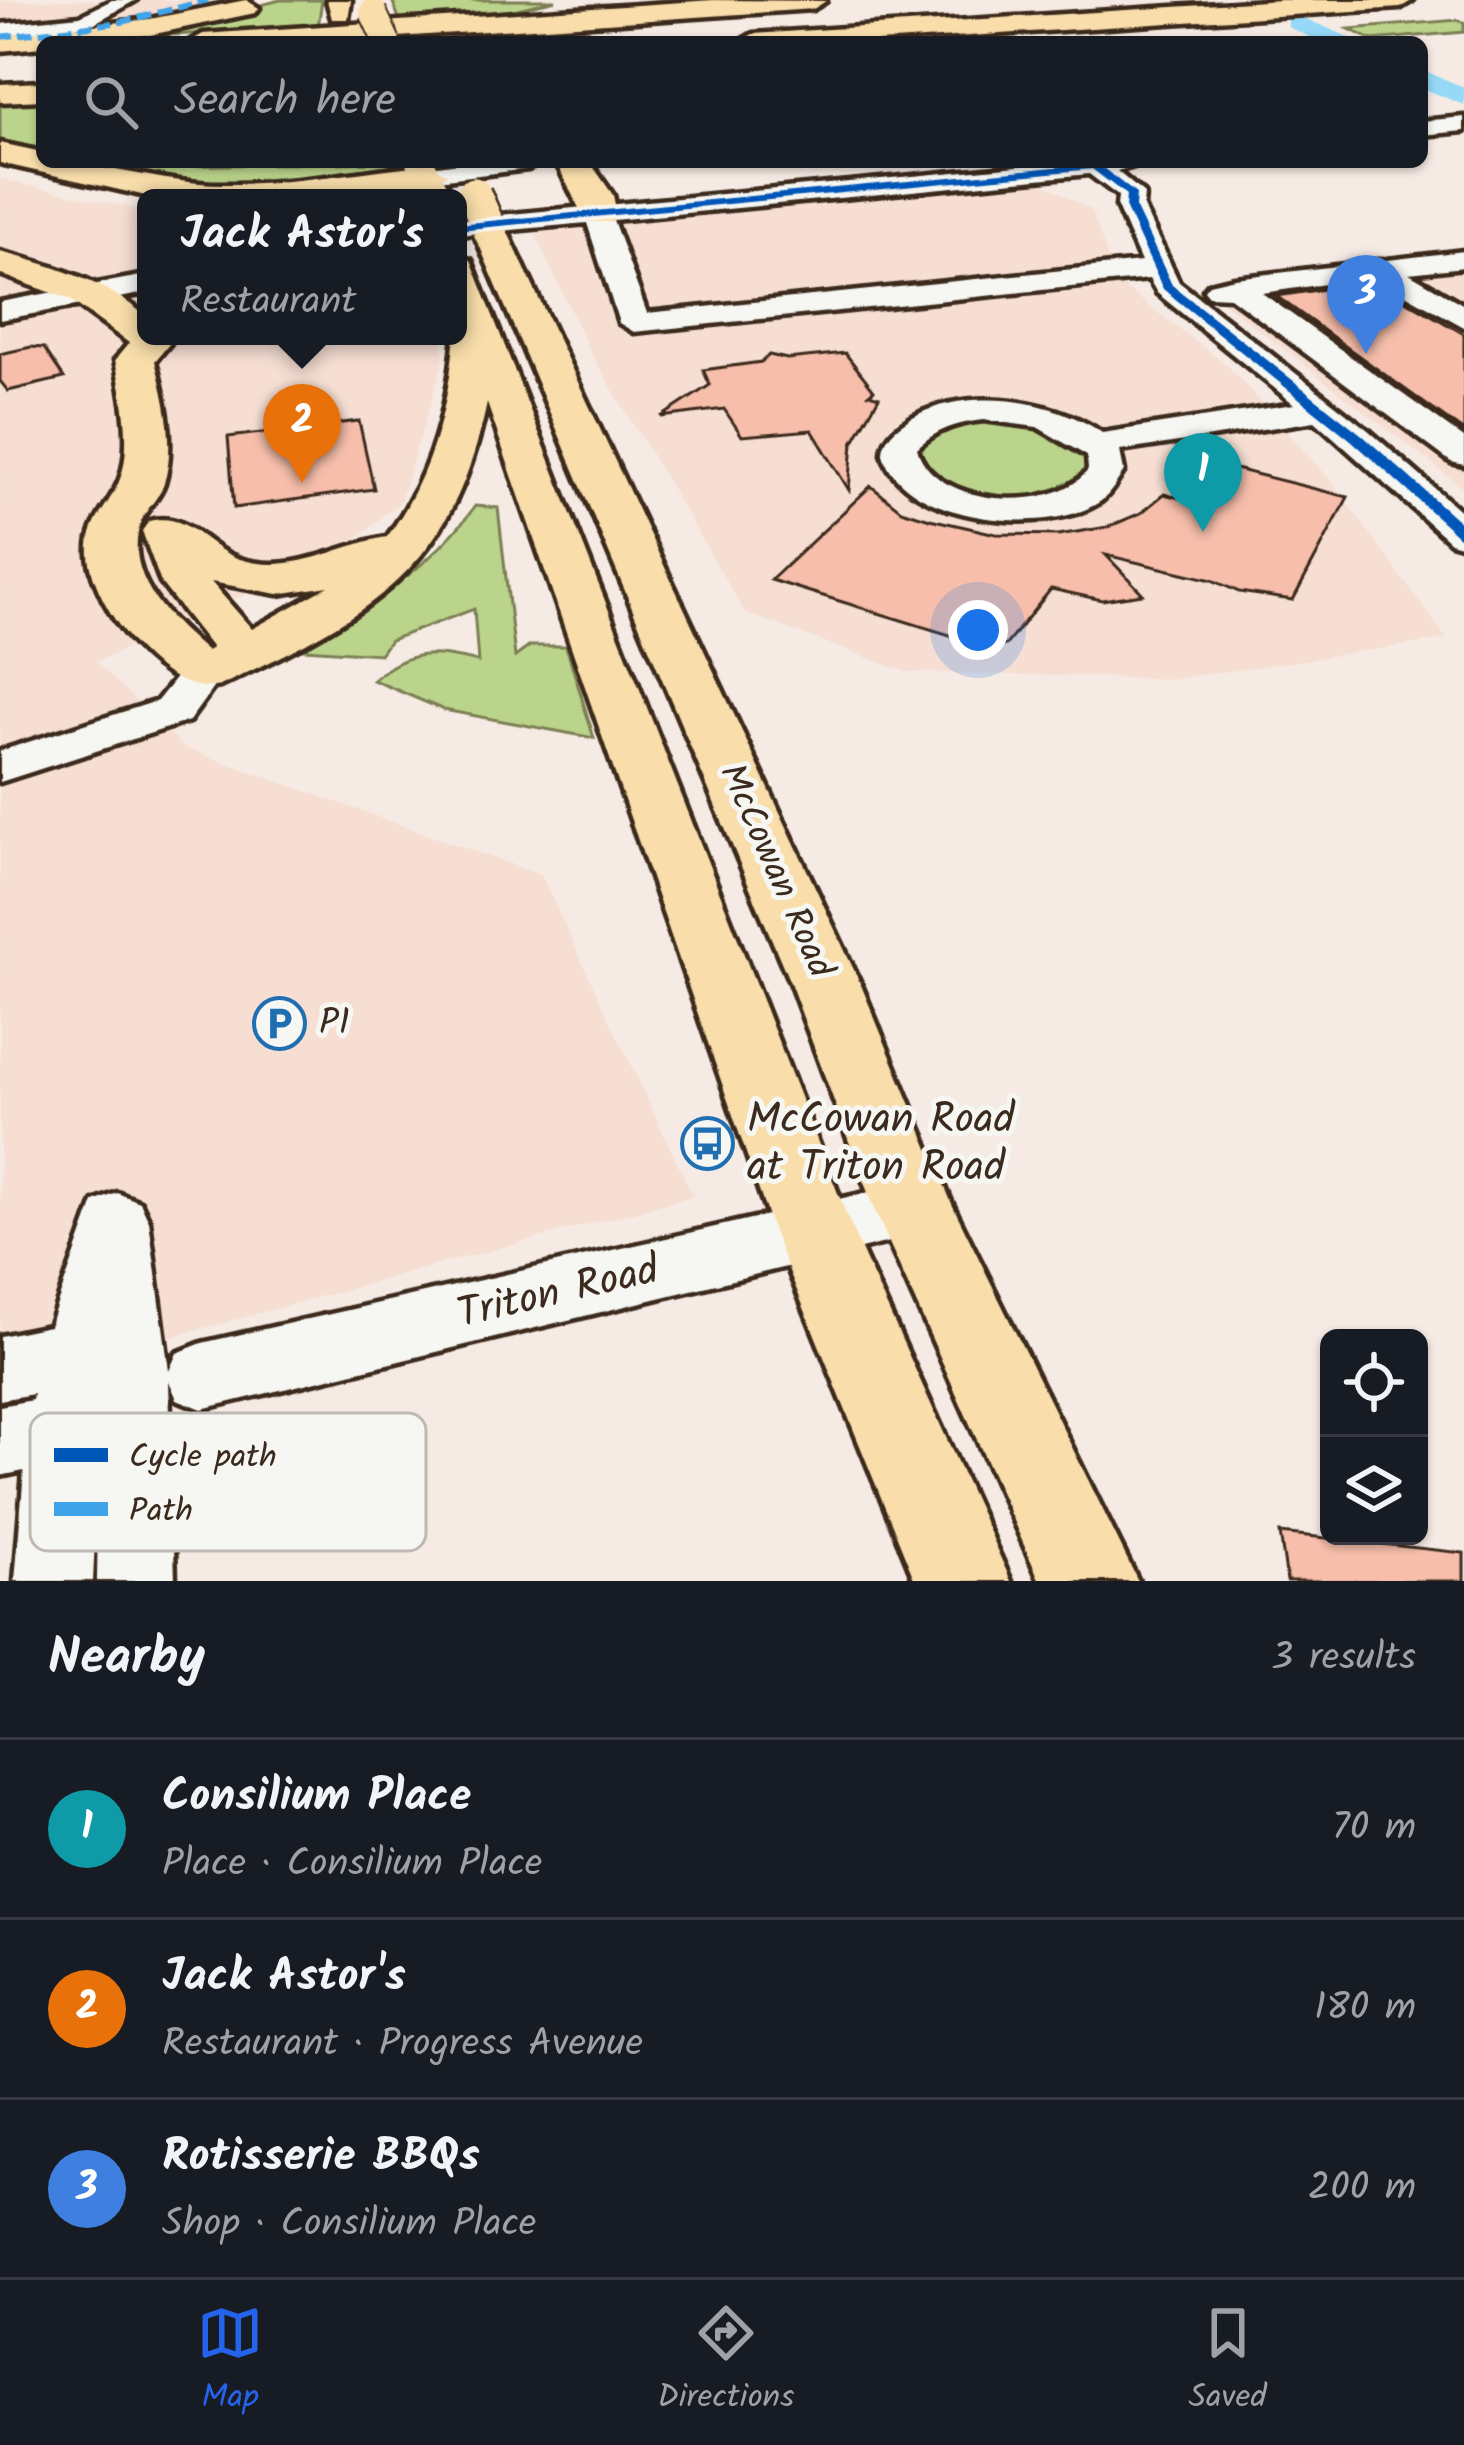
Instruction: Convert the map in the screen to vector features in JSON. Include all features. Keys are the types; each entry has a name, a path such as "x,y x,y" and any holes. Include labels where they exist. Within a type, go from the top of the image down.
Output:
{"highway":[{"path":"71,36 150,27 273,0"},
{"path":"234,36 530,12 574,0"},
{"path":"292,36 829,0"},
{"path":"478,36 1144,0"},
{"path":"621,36 987,6 1266,0"},
{"path":"1007,36 1400,0"},
{"path":"846,36 1390,1"},
{"path":"0,44 36,40"},
{"path":"0,55 36,52"},
{"path":"0,68 36,65"},
{"path":"0,80 36,77"},
{"path":"0,94 36,91"},
{"path":"0,152 36,160"},
{"path":"70,168 162,189"},
{"path":"575,168 599,209"}],"main road":[{"path":"375,4 385,36"},
{"path":"339,7 347,36"},
{"name":"McCowan Road","path":"467,229 826,985 914,1209 1090,1581"},
{"path":"0,263 87,293 137,325"},
{"path":"467,274 478,332 502,384 814,1234 964,1581"},
{"path":"0,281 45,306 109,352 146,400 142,483 114,527 118,573 130,604 157,638 223,663 359,593 414,538 440,496 455,457 478,332"},
{"path":"109,352 141,345"},
{"path":"142,483 167,532 177,573 198,606 223,663"},
{"path":"167,532 212,565 249,577 291,578 350,568 414,538"}],"street":[{"path":"0,30 84,21 127,0"},
{"path":"1428,109 1458,124"},
{"path":"1428,116 1458,124"},
{"path":"1428,127 1458,124"},
{"path":"467,193 516,168"},
{"path":"834,186 963,168"},
{"path":"467,201 599,209 1034,168"},
{"path":"1059,168 1097,196 1130,207"},
{"path":"1097,168 1131,194 1130,207 1167,282 1464,534"},
{"path":"599,209 600,241 631,304 634,322 1167,282 1235,287 1393,275 1464,259"},
{"path":"0,327 137,274"},
{"path":"1393,275 1464,280"},
{"path":"1393,275 1464,318"},
{"path":"87,293 137,285"},
{"path":"1235,287 1464,454"},
{"path":"0,311 45,306"},
{"path":"1096,444 1106,471 1088,493 1037,507 1000,508 930,489 905,470 899,447 915,427 949,414 984,410 1026,413 1071,427 1096,444 1322,410"},
{"path":"1407,481 1464,473"},
{"path":"0,737 129,702 223,663"},
{"path":"0,767 172,711 223,663"},
{"name":"Triton Road","path":"202,1376 914,1209"},
{"path":"0,1368 104,1347 72,1413"},
{"path":"54,1581 56,1551"},
{"path":"122,1551 136,1581"}],"shaded area":[{"path":"0,0 232,0 104,27 0,38"},
{"path":"0,179 137,209 137,345 442,345 445,357 400,502 342,551 96,662 185,748 541,875 693,1196 0,1383"},
{"path":"1042,182 1092,211 1115,280 1228,366 1332,482 1447,639 1174,679 906,672 745,613 588,348 534,232"},
{"path":"1464,249 1464,489 1202,286 1226,278"}],"green space":[{"path":"280,0 322,0 318,27 90,36 193,23"},
{"path":"392,0 556,0 513,10 400,21"},
{"path":"1464,23 1464,32 1418,36 1364,36 1349,29"},
{"path":"36,97 36,151 0,142 0,100"},
{"path":"115,168 393,169 279,185 216,187"},
{"path":"964,418 1036,422 1088,456 1087,472 1055,494 1035,498 993,497 935,481 913,446"},
{"path":"475,506 498,508 515,657 530,646 566,646 594,738 444,710 373,680 399,662 422,655 478,662 474,609 390,640 380,654 304,649 418,567"}],"building":[{"path":"1374,282 1464,334 1464,432 1276,296"},
{"path":"44,348 64,378 8,391 0,381 0,354"},
{"path":"845,353 874,390 869,394 879,397 853,443 849,490 812,430 742,436 724,409 661,417 710,385 703,370 761,362 769,355 787,359"},
{"path":"359,421 374,489 234,508 228,437"},
{"path":"1215,464 1348,497 1293,600 1239,592 1212,580 1106,555 1143,594 1102,600 1051,589 1006,645 992,648 771,580 871,486 901,510 930,519 996,534 1058,535 1108,527 1141,513 1164,494 1180,498 1201,466"},
{"path":"1280,1533 1320,1537 1320,1545 1390,1545 1464,1553 1464,1581 1287,1581"}],"waterway":[{"path":"1296,22 1327,36"},
{"path":"1428,81 1464,97"}],"marked path":[{"path":"0,37 122,22 208,0"}],"cycle path":[{"path":"467,226 1073,168"},
{"path":"1097,168 1131,194 1130,207 1167,287 1356,437 1464,534"}],"place":[{"name":"Rotisserie BBQs","path":"1366,354"},
{"name":"Jack Astor's","path":"302,483"},
{"name":"Consilium Place","path":"1203,532"},
{"name":"P1","path":"280,1024"},
{"name":"McCowan Road at Triton Road","path":"708,1144"}]}
